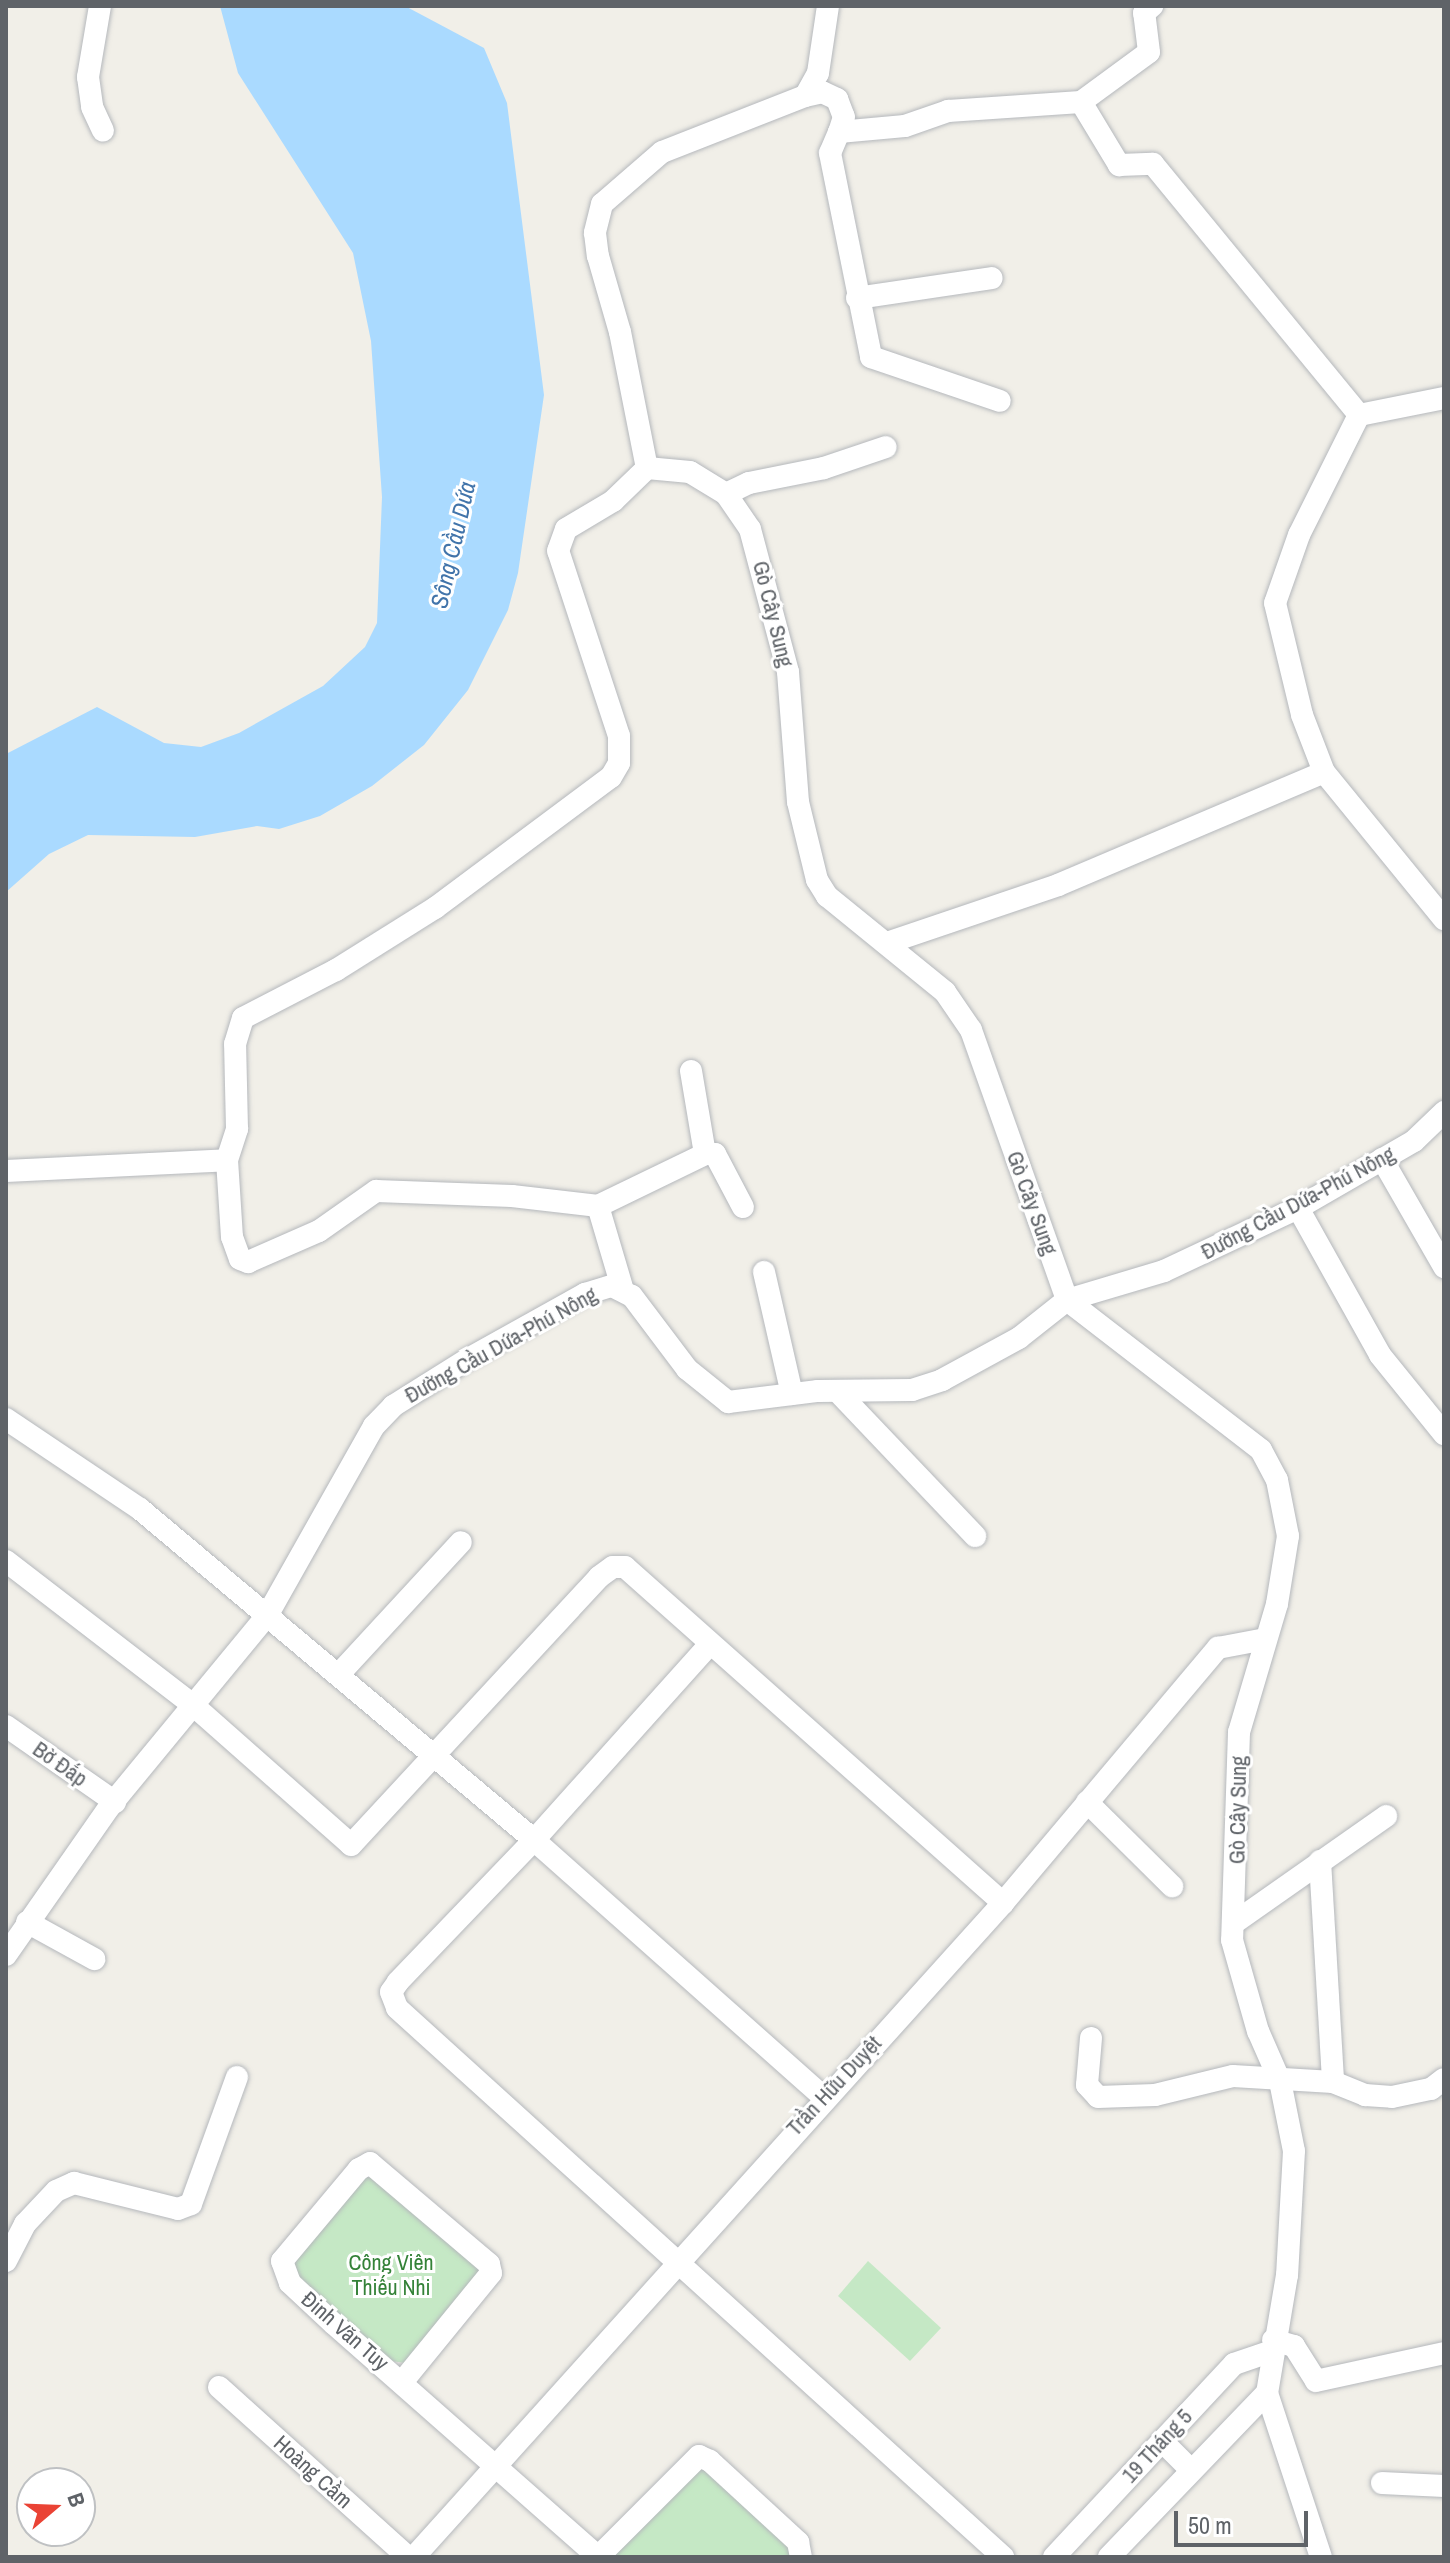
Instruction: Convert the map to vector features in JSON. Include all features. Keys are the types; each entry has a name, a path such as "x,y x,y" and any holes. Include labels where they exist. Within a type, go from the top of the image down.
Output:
{"street":[{"path":"100,6 88,77 92,107 103,131"},
{"path":"805,96 818,73 828,6"},
{"path":"839,132 905,126 948,111 1081,102 1149,52 1144,13 1152,6"},
{"path":"743,1207 715,1154 705,1154 598,1206 376,1191 319,1231 248,1262 240,1259 232,1237 227,1160 237,1129 235,1044 243,1018 336,970 504,862 611,777 619,763 619,736 558,551 566,529 613,501 647,468 620,332 598,256 595,233 602,204 673,144 805,96 822,92 837,99 844,117 830,153 871,357 1000,401"},
{"path":"1081,102 1119,165 1153,164 1359,415"},
{"path":"857,298 992,278"},
{"path":"1359,415 1444,398"},
{"path":"1359,415 1276,591 1294,686 1324,772 1444,919"},
{"path":"726,494 749,483 824,468 886,447"},
{"name":"Gò Cây Sung","path":"647,468 690,472 726,494 750,529 770,591 788,672 798,802 817,880 827,896 890,942 945,992 971,1030 1067,1300 1261,1450 1277,1480 1288,1536 1277,1604 1239,1732 1234,1923 1238,1968 1280,2081 1296,2179 1287,2275 1272,2346 1267,2393 1321,2557"},
{"path":"890,942 1058,885 1324,772"},
{"path":"691,1071 705,1154"},
{"name":"Đường Cầu Dứa-Phú Nông","path":"6,1955 115,1802 268,1614 337,1484 374,1426 393,1406 585,1294 622,1287 711,1393 728,1402 792,1394 912,1390 942,1380 1019,1338 1067,1300 1164,1271 1298,1208 1414,1141 1444,1112"},
{"path":"1382,1159 1444,1267"},
{"path":"6,1171 227,1160"},
{"path":"598,1206 622,1287"},
{"path":"1298,1208 1380,1355 1444,1434"},
{"path":"764,1272 792,1394"},
{"path":"838,1392 975,1536"},
{"path":"6,1419 140,1509 438,1754 823,2097"},
{"path":"340,1673 461,1542"},
{"path":"6,1561 193,1705 351,1845 613,1567 625,1567 1003,1903"},
{"name":"Trần Hữu Duyệt","path":"414,2557 677,2259 1003,1903 1218,1648 1265,1639"},
{"path":"710,1644 534,1840 398,1982 393,2001 1003,2557"},
{"name":"Bờ Đắp","path":"6,1726 115,1802"},
{"path":"1087,1802 1172,1886"},
{"path":"1234,1923 1386,1816"},
{"path":"1320,1861 1333,2082"},
{"path":"27,1922 94,1959"},
{"path":"1091,2038 1087,2085 1098,2097 1155,2095 1233,2076 1333,2082 1365,2095 1392,2097 1431,2089 1444,2079"},
{"path":"6,2261 25,2224 56,2191 74,2183 178,2209 191,2204 237,2077"},
{"name":"Đinh Văn Tuy","path":"403,2381 489,2281 489,2264 370,2163 284,2253 290,2283 598,2557"},
{"path":"1272,2346 1294,2346 1316,2381 1444,2353"},
{"name":"19 Tháng 5","path":"1054,2557 1234,2364 1272,2346"},
{"name":"Hoàng Cầm","path":"219,2387 408,2557"},
{"name":"19 Tháng 5","path":"1109,2557 1267,2393"},
{"path":"1162,2441 1191,2470"},
{"path":"598,2557 699,2456 710,2461 798,2542 801,2557"},
{"path":"1382,2483 1444,2486"}],"green space":[{"name":"Công Viên Thiếu Nhi","path":"367,2172 482,2268 406,2363 391,2361 295,2276 292,2258"},
{"path":"868,2261 941,2328 910,2361 838,2296"},
{"path":"703,2466 793,2547 790,2557 609,2557"}],"water":[{"name":"Sông Cầu Dứa","path":"220,6 405,6 484,48 507,103 544,395 518,573 508,610 468,690 424,745 372,786 320,816 279,829 257,826 195,837 88,835 49,854 6,892 6,754 97,707 164,743 201,747 239,733 323,686 365,647 377,623 382,497 371,341 353,253 238,73"}]}
